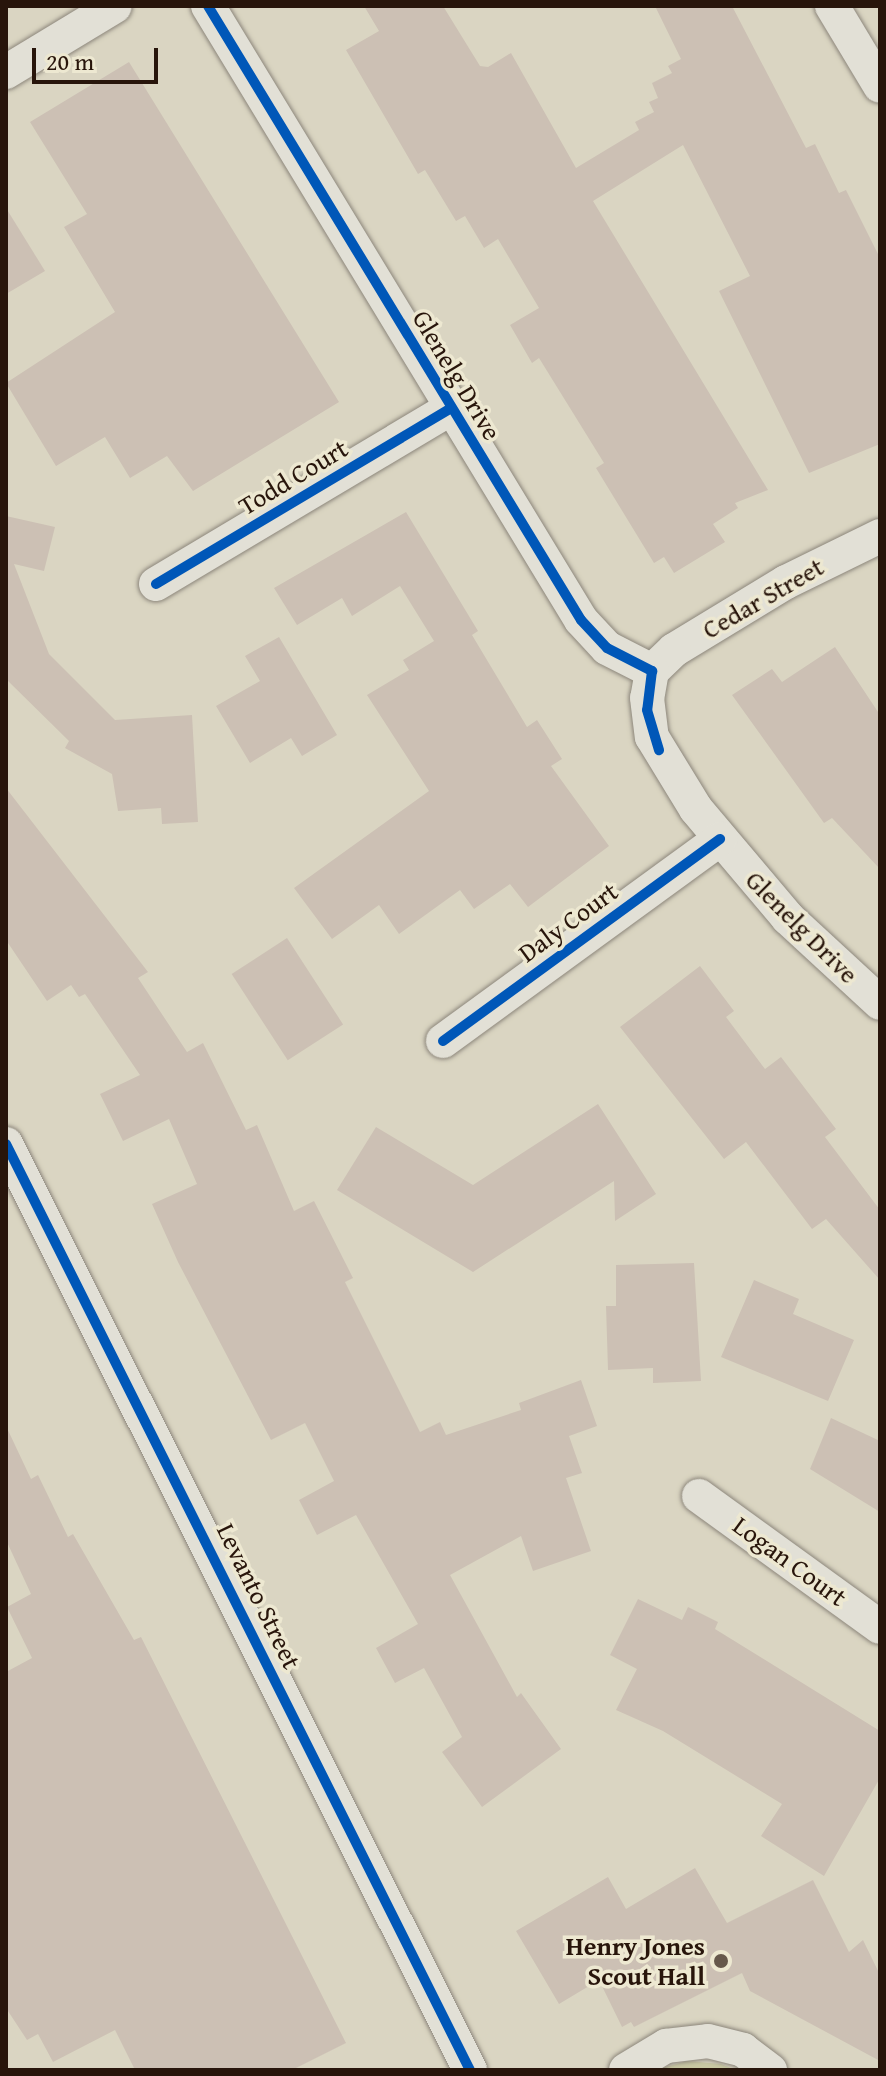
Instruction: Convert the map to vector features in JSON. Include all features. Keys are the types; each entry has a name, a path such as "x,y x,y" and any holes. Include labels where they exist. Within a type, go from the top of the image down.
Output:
{"street":[{"path":"6,72 115,6"},
{"name":"Glenelg Drive","path":"208,6 591,633 607,648 652,671 647,698 652,737 720,839 788,918 880,1003"},
{"path":"832,6 880,86"},
{"name":"Todd Court","path":"156,584 451,408"},
{"name":"Cedar Street","path":"652,671 674,650 786,582 880,536"},
{"name":"Daly Court","path":"443,1041 720,839"},
{"name":"Levanto Street","path":"6,1144 470,2070"},
{"name":"Levanto Street","path":"6,1196 51,1229"},
{"name":"Logan Court","path":"699,1496 880,1627"},
{"path":"626,2070 666,2046 708,2041 743,2050 770,2070"}],"green space":[{"path":"687,2061 721,2064 736,2070 655,2070"}],"building":[{"path":"364,6 443,6 480,66 488,67 511,53 576,168 639,130 635,122 654,112 649,102 658,98 652,83 672,73 668,66 681,59 655,6 732,6 806,148 815,144 839,193 846,190 880,258 880,444 809,473 719,291 750,276 683,145 593,201 768,490 735,503 738,508 713,524 725,542 674,573 664,557 654,563 596,468 604,463 539,358 532,363 510,325 539,308 498,239 484,248 465,216 456,221 425,170 418,174 346,50 379,31"},
{"path":"129,62 339,402 193,491 167,456 130,478 105,437 56,466 6,383 115,312 64,227 87,214 30,122"},
{"path":"6,208 45,271 6,294"},
{"path":"406,512 478,631 472,635 527,727 537,720 562,759 551,766 609,846 528,907 510,884 474,909 460,890 399,934 379,905 332,939 294,888 429,791 367,695 409,670 403,660 434,641 400,586 352,616 342,598 297,625 274,588"},
{"path":"6,516 55,527 44,571 14,564 49,654 115,720 192,715 198,822 162,824 161,808 118,811 112,774 65,748 69,741 6,679"},
{"path":"279,637 337,735 302,756 291,738 250,763 216,706 260,681 245,656"},
{"path":"835,647 880,715 880,869 832,818 824,823 732,695 772,669 782,682"},
{"path":"6,788 148,972 138,978 187,1052 203,1043 246,1130 257,1125 294,1211 314,1201 353,1278 345,1282 420,1432 440,1422 446,1435 521,1410 519,1403 581,1380 597,1426 569,1436 582,1473 566,1478 591,1551 533,1571 521,1536 450,1575 517,1697 521,1693 561,1749 482,1807 442,1752 462,1737 424,1668 395,1683 376,1648 418,1624 356,1515 317,1535 299,1500 334,1481 305,1423 271,1440 178,1262 152,1204 197,1184 169,1119 123,1141 100,1094 140,1075 85,994 79,997 71,985 47,1001 6,940"},
{"path":"287,938 343,1024 288,1060 232,974"},
{"path":"700,966 734,1011 726,1017 765,1069 781,1057 836,1129 825,1137 880,1210 880,1280 826,1219 812,1229 746,1142 724,1159 620,1027"},
{"path":"598,1104 656,1194 615,1221 614,1181 473,1272 337,1190 376,1127 473,1185"},
{"path":"694,1263 701,1381 653,1383 653,1368 608,1370 606,1306 616,1306 616,1265"},
{"path":"754,1280 799,1299 793,1314 854,1340 828,1401 721,1357"},
{"path":"831,1418 880,1441 880,1512 810,1469"},
{"path":"6,1426 31,1479 38,1475 68,1537 73,1534 134,1640 141,1637 346,2043 292,2070 135,2070 115,2030 53,2062 38,2034 27,2040 6,2008 6,1672 32,1658 7,1607 31,1594 6,1540"},
{"path":"638,1599 682,1620 688,1607 718,1622 715,1629 880,1731 880,1778 824,1876 761,1836 782,1804 663,1731 616,1710 637,1669 610,1655"},
{"path":"695,1868 727,1923 813,1880 849,1952 863,1940 880,1975 880,2061 750,1991 742,1973 634,2027 631,2022 622,2027 599,1980 559,2004 516,1931 608,1877 626,1909"}],"cycle path":[{"path":"208,6 581,620 607,648 652,671 647,710 659,750"},
{"path":"156,584 451,408"},
{"path":"443,1041 720,839"},
{"path":"6,1144 470,2070"}],"place":[{"name":"Henry Jones Scout Hall","path":"721,1961"}]}
